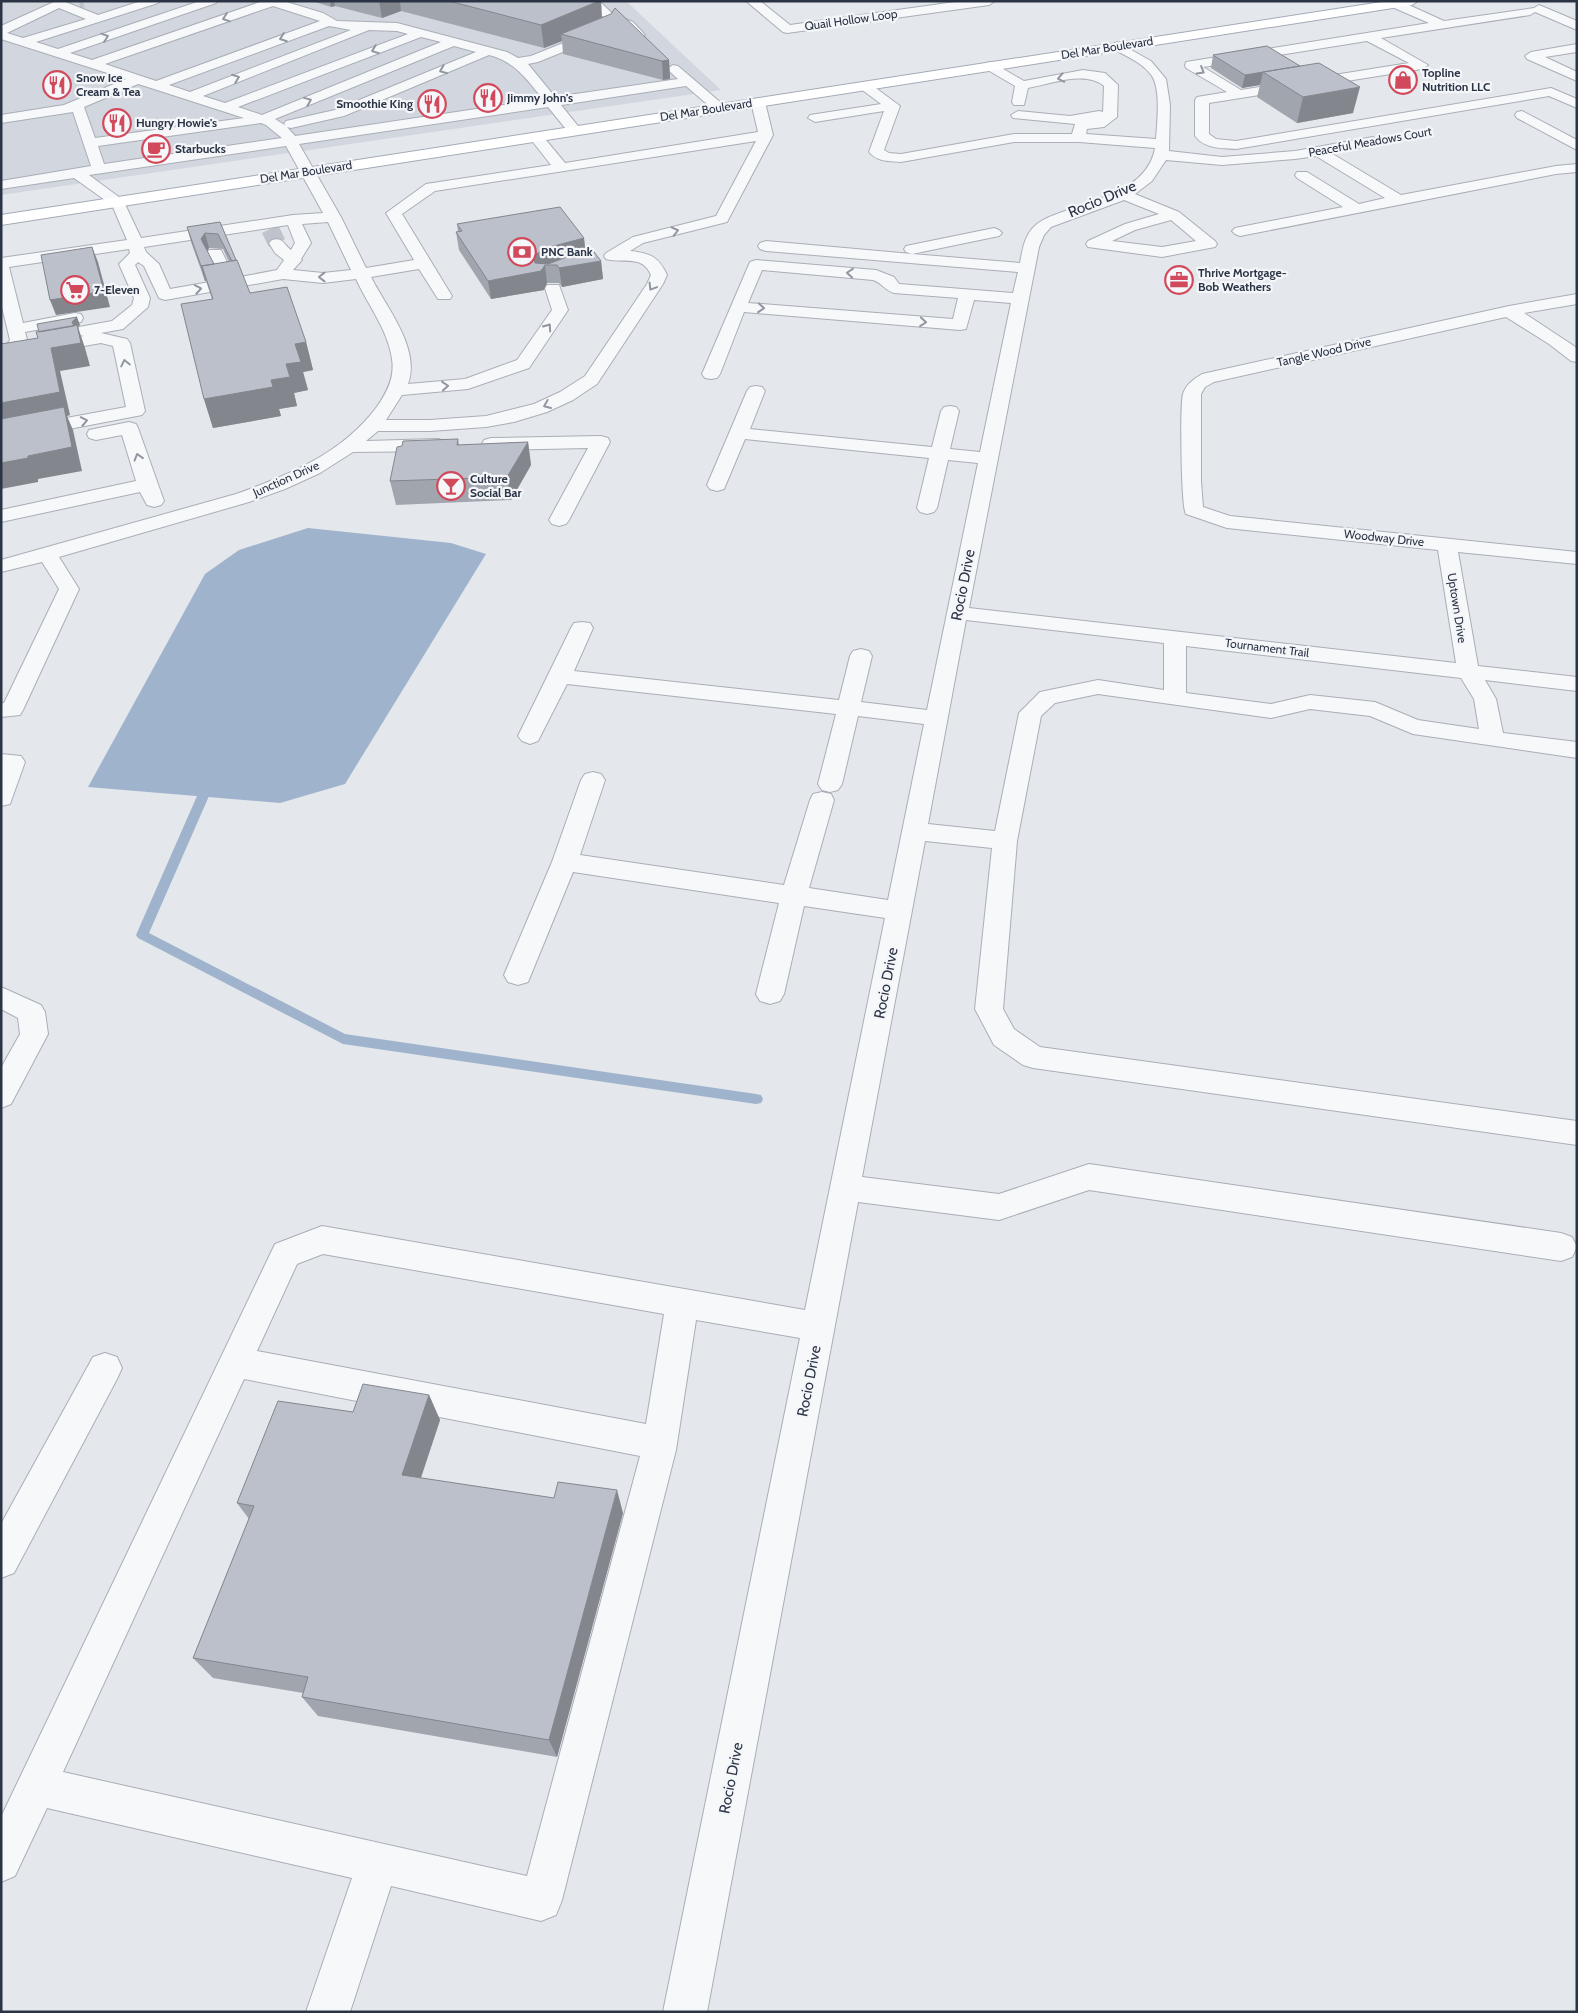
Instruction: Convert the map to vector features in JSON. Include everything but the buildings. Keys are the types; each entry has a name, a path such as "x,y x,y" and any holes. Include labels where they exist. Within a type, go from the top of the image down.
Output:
{"main road":[{"name":"Del Mar Boulevard","path":"1,220 1412,1"},
{"path":"1,214 38,214"},
{"path":"1,226 38,214"}],"street":[{"path":"28,1 32,15"},
{"path":"24,42 154,1"},
{"path":"59,53 212,1"},
{"path":"592,1 609,18 629,25 648,44"},
{"name":"Quail Hollow Loop","path":"752,1 787,29 989,1"},
{"path":"93,64 271,2 329,22 348,26 397,28 421,33 488,51 517,62 524,67 575,131"},
{"path":"1,30 58,3 81,7 101,5"},
{"path":"1396,4 1443,25"},
{"path":"1558,6 1539,9 1577,26"},
{"path":"81,7 98,19"},
{"path":"281,17 300,11"},
{"path":"1240,94 1191,65 1530,11"},
{"path":"156,85 329,22"},
{"path":"191,96 369,27"},
{"path":"517,62 534,59 608,28"},
{"path":"226,107 421,33"},
{"path":"1,34 123,74 140,73 156,85 263,119 280,128 339,113 488,51"},
{"path":"1369,37 1422,64 1202,100 1202,136 1212,143 1236,145 1551,92 1577,105"},
{"path":"90,144 263,119 453,42"},
{"name":"Rocio Drive","path":"685,2012 1030,247 1037,233 1046,224 1123,194 1141,184 1151,175 1161,149 1164,105 1160,79 1147,65 1118,46"},
{"path":"1574,50 1531,56 1577,77"},
{"path":"1280,51 1297,60"},
{"path":"667,63 686,82 720,108"},
{"path":"991,66 1022,85 1082,74 1100,76 1111,85 1110,117 1099,124 1080,126 1079,138"},
{"path":"1314,70 1331,79"},
{"path":"1,119 67,109 140,73"},
{"path":"1018,115 1076,120 1092,118 1099,114 1100,76"},
{"path":"1,185 99,168 686,82"},
{"path":"1014,138 1022,85"},
{"path":"864,86 893,106"},
{"path":"374,425 448,426 505,419 545,406 576,392 591,380 659,275 654,264 640,258 607,258 638,240 722,219 766,135 758,102"},
{"path":"17,104 38,114"},
{"path":"76,105 99,168"},
{"path":"1558,109 1577,105"},
{"path":"815,118 893,106"},
{"name":"Peaceful Meadows Court","path":"893,106 876,152 886,157 901,158 1014,138 1079,138 1161,149 1222,161 1295,155 1389,138"},
{"path":"1540,112 1517,116 1577,146"},
{"name":"Junction Drive","path":"1,566 255,494 302,475 365,434 382,416 396,390 402,371 400,352 333,217 290,141 280,128"},
{"path":"1334,129 1360,144"},
{"path":"444,296 394,213 431,187 766,135"},
{"path":"536,137 561,168"},
{"path":"1318,151 1400,201"},
{"path":"1240,231 1556,170 1577,168"},
{"path":"78,173 118,203 137,248 151,264 165,295 284,274 323,278 361,274 424,263"},
{"path":"1302,175 1357,209"},
{"path":"1123,194 1174,215 1209,244 1162,252 1094,244 1130,227 1174,215"},
{"path":"1,346 10,324 2,277 208,235 269,226 293,220 333,217"},
{"path":"284,274 303,243 293,220"},
{"path":"880,255 994,233"},
{"path":"277,243 281,250 294,260"},
{"path":"766,246 1026,268"},
{"path":"85,331 117,325 140,307 142,298 127,264 137,248"},
{"path":"215,253 230,283"},
{"path":"711,374 756,265 876,275 888,280 894,288 1021,299"},
{"path":"396,390 468,384 523,364 560,310 550,280"},
{"path":"738,306 960,325 967,295"},
{"name":"Tangle Wood Drive","path":"1192,510 1192,394 1198,384 1208,378 1509,311 1577,299"},
{"path":"10,324 140,307"},
{"path":"1509,311 1555,340 1577,357"},
{"path":"10,324 42,339"},
{"path":"1,356 101,338 121,342 136,411 1,436"},
{"path":"717,485 756,391"},
{"path":"927,508 950,412"},
{"path":"1,453 129,428 147,485 162,521"},
{"path":"738,433 988,458"},
{"path":"474,445 601,442 559,520"},
{"path":"347,447 455,445"},
{"path":"1,516 147,485"},
{"name":"Woodway Drive","path":"1192,510 1228,522 1577,558"},
{"name":"Uptown Drive","path":"1447,544 1468,671"},
{"path":"1,710 12,710 69,589 47,554"},
{"name":"Tournament Trail","path":"957,613 1577,684"},
{"path":"530,736 582,628"},
{"path":"1174,638 1175,698"},
{"path":"770,994 794,895 850,708 861,656"},
{"path":"1468,671 1485,698 1492,739"},
{"path":"560,676 937,718"},
{"path":"1577,750 1413,727 1375,710 1310,702 1272,711 1098,687 1048,697 1030,713 1005,841 988,1009 1004,1037 1033,1057 1577,1133"},
{"path":"1,762 13,762 1,798"},
{"path":"518,975 565,862 593,780"},
{"path":"915,831 1005,841"},
{"path":"565,862 900,911"},
{"path":"1,997 31,1012 34,1034 1,1096"},
{"path":"847,1188 999,1207 1089,1177 1561,1246"},
{"path":"1,1862 286,1254 322,1240 819,1327"},
{"path":"37,1786 541,1900 660,1443 682,1303"},
{"path":"235,1362 660,1443"},
{"path":"1,1560 105,1368"},
{"path":"328,2012 378,1862"}],"shaded area":[{"path":"1,1 626,1 721,90 1,195"}],"water":[{"path":"308,528 451,543 486,554 345,784 280,803 88,787 205,574 239,550"}],"waterway":[{"path":"206,780 203,796 142,935 343,1039 756,1099"}],"tunnel":[{"path":"79,2 83,1"},
{"path":"270,229 277,243"}],"place":[{"name":"Topline Nutrition LLC","path":"1403,80"},
{"name":"Snow Ice Cream & Tea","path":"57,85"},
{"name":"Jimmy John's","path":"488,98"},
{"name":"Smoothie King","path":"432,104"},
{"name":"Hungry Howie's","path":"117,123"},
{"name":"Starbucks","path":"156,149"},
{"name":"PNC Bank","path":"522,252"},
{"name":"Thrive Mortgage- Bob Weathers","path":"1179,280"},
{"name":"7-Eleven","path":"75,290"},
{"name":"Culture Social Bar","path":"451,486"}]}
